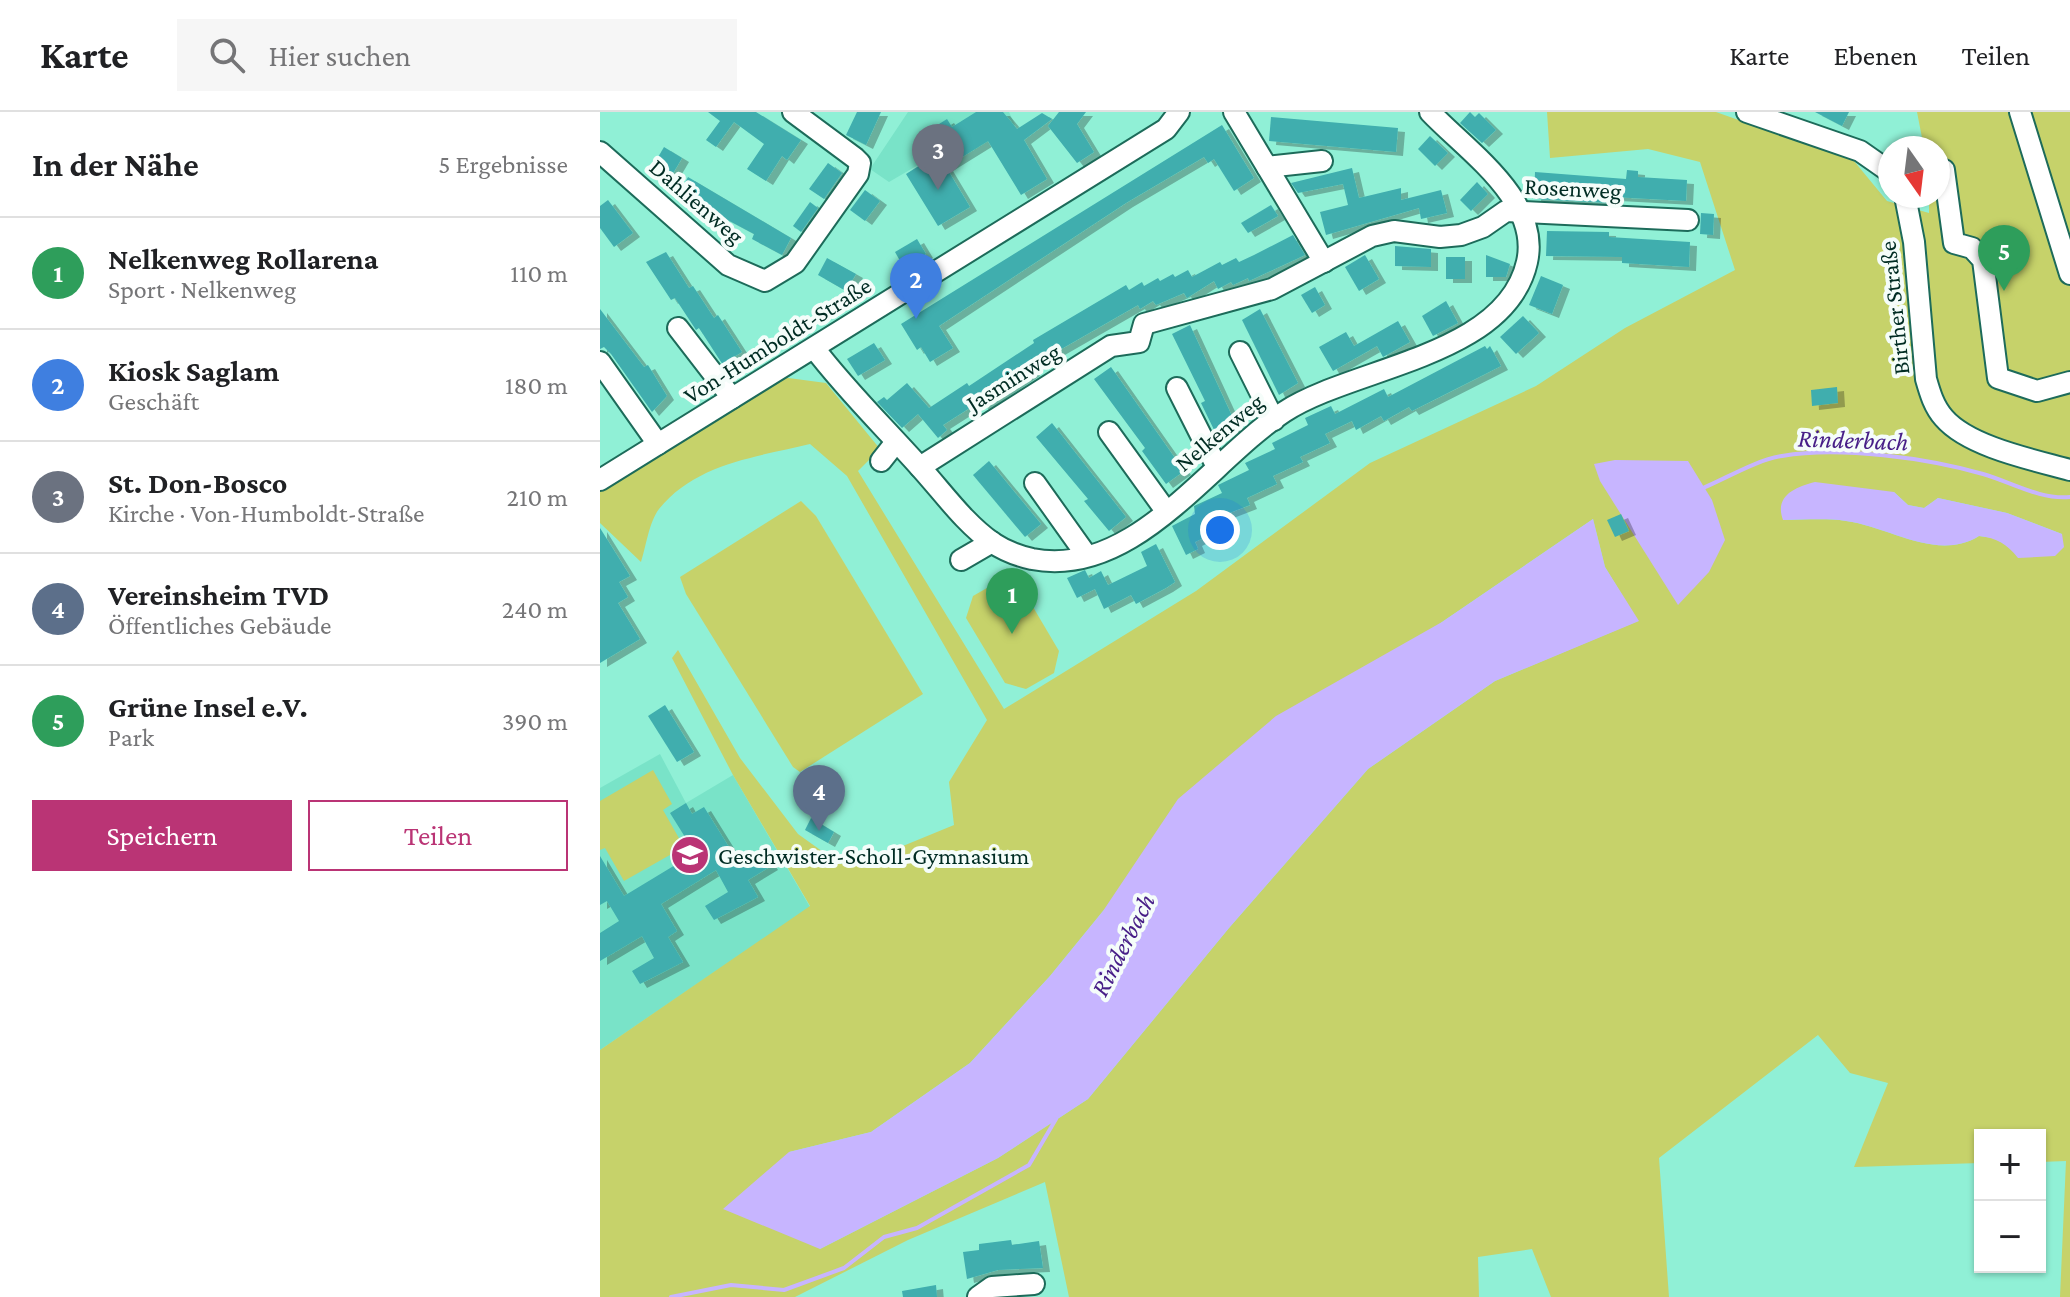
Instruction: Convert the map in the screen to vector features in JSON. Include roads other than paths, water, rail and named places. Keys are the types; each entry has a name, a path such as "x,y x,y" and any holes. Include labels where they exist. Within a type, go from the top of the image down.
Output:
{"street":[{"name":"Dahlienweg","path":"600,152 728,265 765,281 795,263 859,168 855,158 793,112"},
{"name":"Von-Humboldt-Straße","path":"600,480 1166,129 1179,112"},
{"path":"1234,112 1324,262"},
{"path":"1430,112 1522,211"},
{"path":"1747,112 1860,151 1878,164"},
{"path":"2020,112 2070,274"},
{"path":"1267,167 1322,161"},
{"name":"Birther Straße","path":"1907,208 1914,242 1926,379 1932,399 1943,418 1964,435 2070,470"},
{"path":"1949,208 1954,243 1972,248 1983,260 1998,378 2037,391 2070,382"},
{"name":"Rosenweg","path":"1139,342 1144,324 1272,289 1372,236 1394,231 1440,237 1461,235 1483,227 1506,211 1688,220"},
{"name":"Nelkenweg","path":"814,348 896,442 992,542 1037,560 1087,556 1133,538 1274,420 1331,387 1438,350 1495,312 1520,282 1527,262 1528,229 1522,211"},
{"path":"678,328 732,398"},
{"name":"Jasminweg","path":"920,467 1111,346 1139,342"},
{"path":"1240,352 1274,420"},
{"path":"600,362 658,444"},
{"path":"1177,388 1217,467"},
{"path":"1109,432 1166,511"},
{"path":"881,461 896,442"},
{"path":"1035,483 1087,556"},
{"path":"961,560 992,542"},
{"path":"978,1297 992,1287 1034,1284"}],"water":[{"path":"1615,460 1688,461 1712,500 1725,540 1709,572 1678,605 1600,481 1594,464"},
{"path":"1815,482 1894,492 1908,505 1924,508 1938,498 2007,513 2062,534 2064,547 2055,556 2018,558 2001,542 1979,536 1963,543 1930,544 1846,521 1783,520 1781,505 1788,494"},
{"path":"1593,519 1605,567 1639,621 1495,681 1368,769 1229,928 1088,1099 998,1158 820,1249 723,1209 789,1152 871,1132 970,1063 1050,976 1103,911 1178,799 1276,716 1442,622"}],"waterway":[{"name":"Rinderbach","path":"1703,488 1772,458 1830,452 1883,455 1936,463 1983,474 2048,496 2070,497"},
{"name":"Rinderbach","path":"671,1297 731,1285 784,1290 844,1268 884,1237 917,1228 1029,1165 1056,1119"}],"place":[{"name":"St. Don-Bosco","path":"938,190"},
{"name":"Grüne Insel e.V.","path":"2004,291"},
{"name":"Kiosk Saglam","path":"916,319"},
{"name":"Nelkenweg Rollarena","path":"1012,634"},
{"name":"Vereinsheim TVD","path":"819,831"},
{"name":"Geschwister-Scholl-Gymnasium","path":"690,855"}]}
